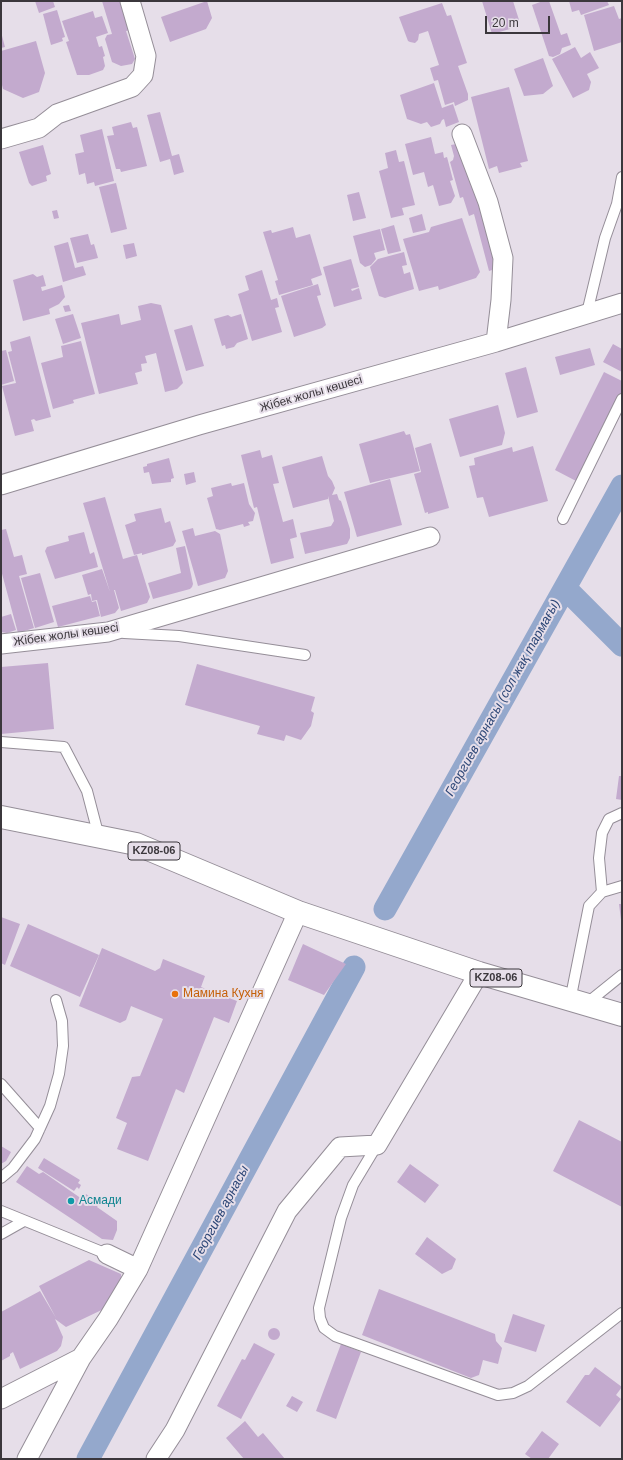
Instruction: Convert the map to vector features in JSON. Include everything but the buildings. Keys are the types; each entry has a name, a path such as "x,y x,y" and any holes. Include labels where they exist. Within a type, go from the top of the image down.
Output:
{"highway":[{"name":"KZ08-06","path":"1,817 136,844 298,912 479,973 622,1015"},
{"name":"KZ08-06","path":"577,1003 622,1031"}],"street":[{"path":"1,139 39,128 57,114 132,87 144,75 146,56 130,1"},
{"path":"462,134 488,202 503,258 501,300 496,342"},
{"name":"Жібек жолы көшесі","path":"1,486 198,425 496,342 622,303"},
{"name":"Жібек жолы көшесі","path":"1,644 108,632 430,536"},
{"path":"27,1459 81,1358 108,1319 138,1269 298,912"},
{"path":"156,1459 175,1430 287,1211 340,1147 376,1145 479,973"},
{"path":"107,1254 138,1269"},
{"path":"1,1399 81,1358"}],"lane":[{"path":"587,313 605,238 617,204 622,176"},
{"path":"563,519 622,399"},
{"path":"108,632 180,636 305,655"},
{"path":"1,742 64,747 87,791 99,837"},
{"path":"602,892 599,858 602,833 609,819 622,813"},
{"path":"577,1003 589,906 602,892 622,886"},
{"path":"577,1003 622,975"},
{"path":"1,1178 13,1168 35,1138 50,1106 59,1074 63,1046 62,1021 56,1000"},
{"path":"1,1084 40,1128"},
{"path":"376,1145 353,1185 341,1218 319,1308 320,1318 324,1328 335,1336 498,1395 513,1393 528,1386 622,1313"},
{"path":"1,1211 107,1254"},
{"path":"1,1234 24,1221"}],"waterway":[{"name":"Георгиев арнасы (сол жақ тармағы)","path":"385,909 622,486"},
{"path":"565,588 622,645"},
{"name":"Георгиев арнасы","path":"88,1459 354,967"}],"place":[{"name":"Мамина Кухня","path":"175,994"},
{"name":"Асмади","path":"71,1201"}]}
